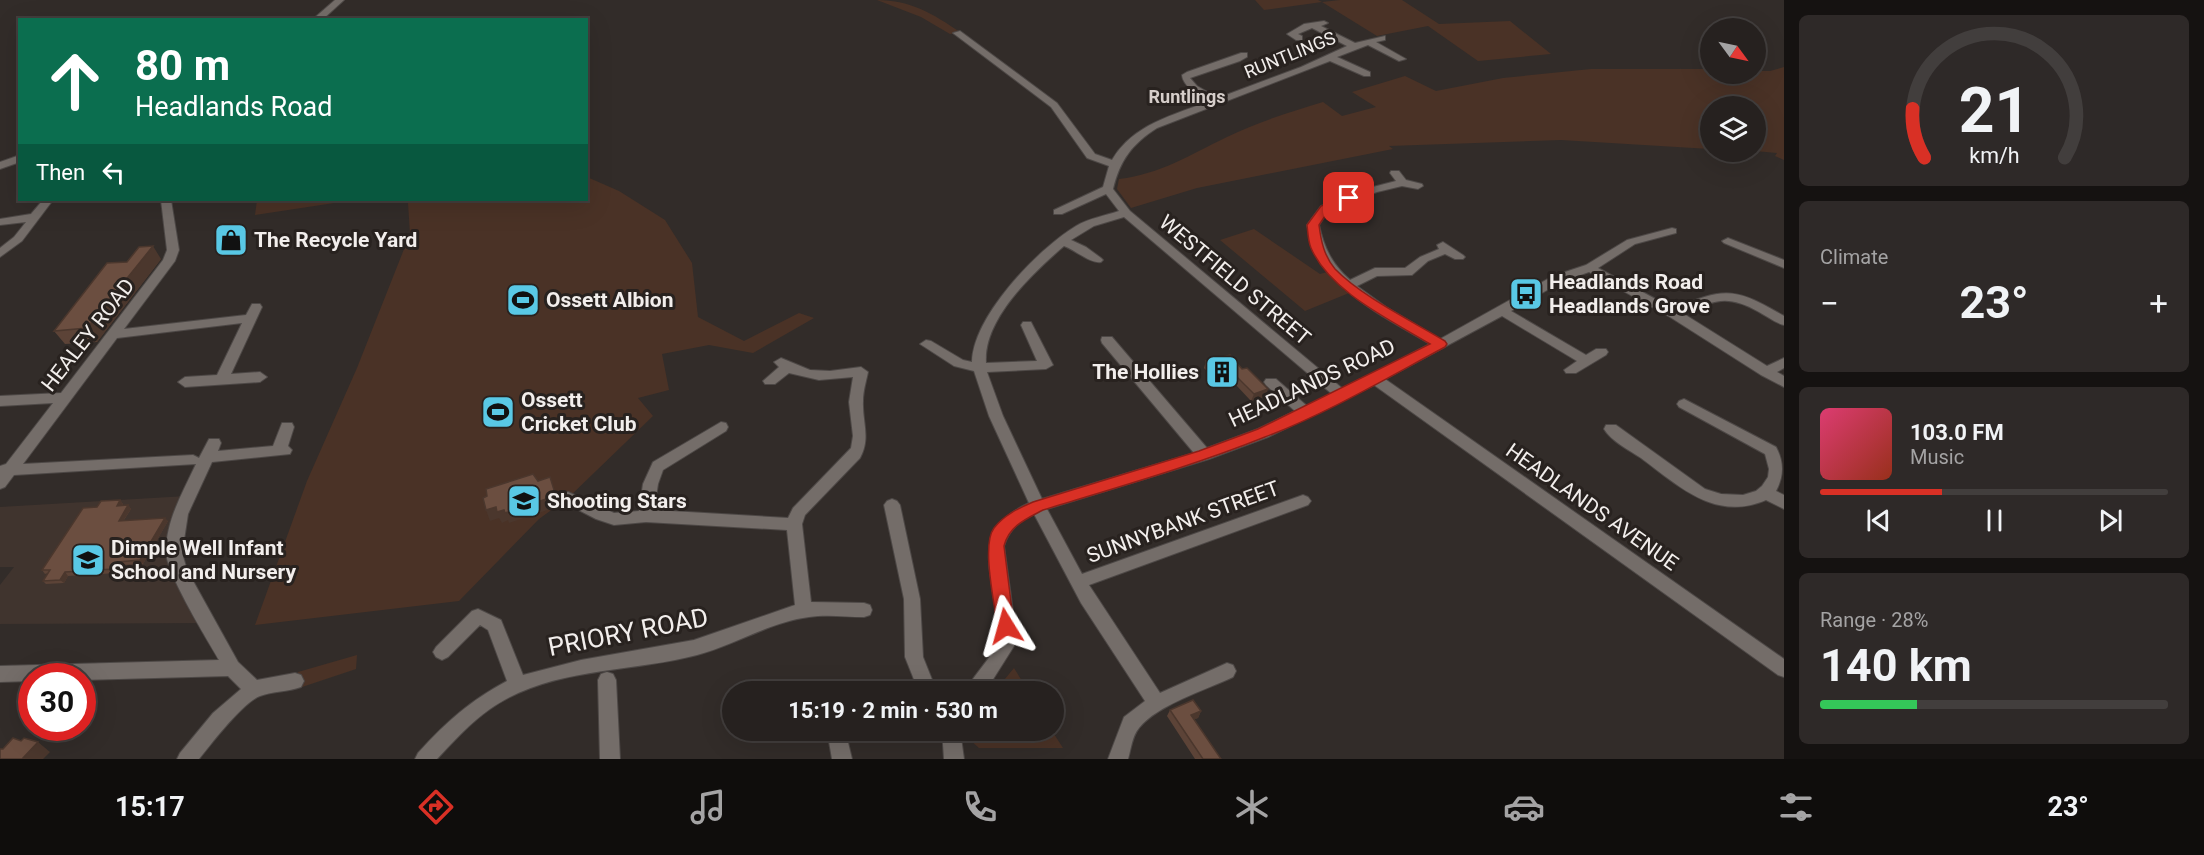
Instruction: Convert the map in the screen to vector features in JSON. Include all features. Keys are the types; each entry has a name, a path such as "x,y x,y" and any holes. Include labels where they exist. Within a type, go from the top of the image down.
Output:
{"street":[{"path":"318,18 340,0"},
{"path":"1281,34 1295,36 1320,24 1354,46"},
{"path":"957,33 1054,105 1091,156 1113,164"},
{"name":"RUNTLINGS","path":"1108,189 1113,164 1136,136 1154,126 1354,46 1382,38"},
{"path":"1369,42 1402,59"},
{"path":"1216,101 1194,88 1185,77 1197,71 1229,63 1244,55"},
{"path":"1329,57 1367,74"},
{"path":"0,166 18,159"},
{"path":"1395,173 1402,183"},
{"path":"1418,186 1402,183 1349,198 1325,208 1313,225 1316,246 1331,271 1348,286 1440,344"},
{"path":"1058,212 1108,189"},
{"name":"WESTFIELD STREET","path":"1108,189 1126,213 1342,395"},
{"path":"1349,198 1360,206"},
{"path":"0,254 18,239 47,201"},
{"name":"HEALEY ROAD","path":"0,483 6,470 161,273 173,250 166,201"},
{"path":"1126,213 1080,228 1063,241 1017,287 995,315 981,340 978,349 979,368 1002,430 1078,582 1157,704"},
{"path":"0,222 34,217"},
{"name":"HEADLANDS ROAD","path":"981,681 1005,646 1006,626 996,546 1000,532 1016,516 1038,506 1204,455 1263,433 1376,379 1557,279 1590,268 1631,242 1672,231"},
{"path":"1063,241 1082,249 1097,260"},
{"path":"1728,241 1784,264"},
{"path":"1348,286 1376,272 1408,272 1444,248 1459,257"},
{"path":"1590,268 1674,314 1784,382"},
{"path":"1674,314 1714,296 1729,294 1745,298 1784,321"},
{"path":"1502,311 1587,361"},
{"path":"114,334 173,330 254,312 222,379"},
{"path":"926,344 959,363 979,368 1046,365 1027,325"},
{"path":"1107,340 1204,455"},
{"path":"1571,370 1601,352"},
{"path":"1766,372 1784,362"},
{"path":"770,381 784,365 815,377 861,372 856,406 862,438 860,446 855,454 798,512 794,524 804,610"},
{"path":"185,381 260,377"},
{"name":"HEADLANDS AVENUE","path":"1376,379 1784,669"},
{"path":"1271,382 1306,413"},
{"path":"0,401 64,398"},
{"path":"1611,429 1633,452 1714,499 1745,501 1768,493 1782,477 1783,469 1779,459 1706,410 1684,404"},
{"path":"6,470 205,453 282,450 287,427"},
{"path":"646,516 649,493 658,466 704,444 721,427"},
{"path":"205,453 180,514 174,553 179,571 232,668 254,689"},
{"path":"1768,493 1784,503"},
{"path":"568,498 614,519 646,516 794,524"},
{"name":"SUNNYBANK STREET","path":"1078,582 1303,501"},
{"path":"892,505 912,599 914,657 924,681"},
{"name":"PRIORY ROAD","path":"425,759 462,718 488,699 517,683 576,668 676,652 719,642 764,621 804,610 864,610"},
{"path":"442,652 478,616 495,625 517,683"},
{"path":"0,674 232,668"},
{"path":"1118,759 1131,723 1157,704 1227,671"},
{"path":"608,680 610,759"},
{"path":"187,759 219,719 254,689 295,681"},
{"path":"838,741 842,759"},
{"path":"952,741 954,759"}],"shaded area":[{"path":"877,0 911,5 960,32 950,34 921,17"},
{"path":"1255,0 1318,0 1322,2 1264,10"},
{"path":"1402,0 1439,24 1510,21 1551,54 1478,61 1428,26 1377,36 1322,2"},
{"path":"1784,67 1784,160 1775,156 1777,153 1766,152 1766,96 1700,96 1700,148 1561,140 1389,146 1393,149 1197,188 1131,208 1117,189 1119,179 1162,168 1262,122 1323,102 1342,116 1376,107 1352,92 1405,76 1436,91 1503,78 1591,69 1700,69 1700,84 1766,84 1766,71"},
{"path":"588,177 619,191 665,220 692,263 698,317 744,341 799,313 814,318 753,353 709,345 662,354 669,390 638,398 653,416 568,498 539,519 459,601 255,625 307,481 357,368 410,234 408,203 391,201 588,201"},
{"path":"257,201 347,201 255,215"},
{"path":"1254,229 1320,274 1331,271 1354,291 1305,311 1220,240"},
{"name":"Dimple Well Infant School and Nursery","path":"187,496 174,553 208,623 0,624 0,585 14,567 0,567 0,507"},
{"path":"357,655 356,669 296,689 298,672"},
{"path":"1014,668 1022,681 1003,681"},
{"path":"971,741 1058,741 1063,748 979,748"}],"building":[{"path":"153,246 87,328 54,331 107,263 127,262 139,247"},
{"path":"1230,355 1242,369 1247,368 1268,389 1254,394 1238,378 1234,379 1228,373 1219,375 1206,361"},
{"path":"533,474 538,481 550,477 555,493 548,496 549,498 505,513 504,510 497,512 496,507 486,510 483,498 487,496 486,489"},
{"path":"120,500 117,506 128,505 119,521 165,518 140,560 118,562 114,569 65,572 60,580 43,581 50,570 42,570 83,508 97,507 101,501"},
{"path":"1193,700 1201,711 1191,715 1221,759 1203,759 1170,710"},
{"path":"13,738 18,741 38,742 22,759 0,759 0,749 3,749"}],"place":[{"name":"The Recycle Yard","path":"231,240"},
{"name":"Headlands Road Headlands Grove","path":"1526,294"},
{"name":"Ossett Albion","path":"523,300"},
{"name":"The Hollies","path":"1222,372"},
{"name":"Ossett Cricket Club","path":"498,412"},
{"name":"Shooting Stars","path":"524,501"},
{"name":"Dimple Well Infant School and Nursery","path":"88,560"}],"district":[{"name":"Runtlings","path":"1187,97"}],"route":[{"path":"1006,626 996,546 1000,532 1016,516 1038,506 1204,455 1263,433 1376,379 1440,344 1358,294 1331,271 1322,259 1316,246 1313,225 1325,208 1349,198"}]}
